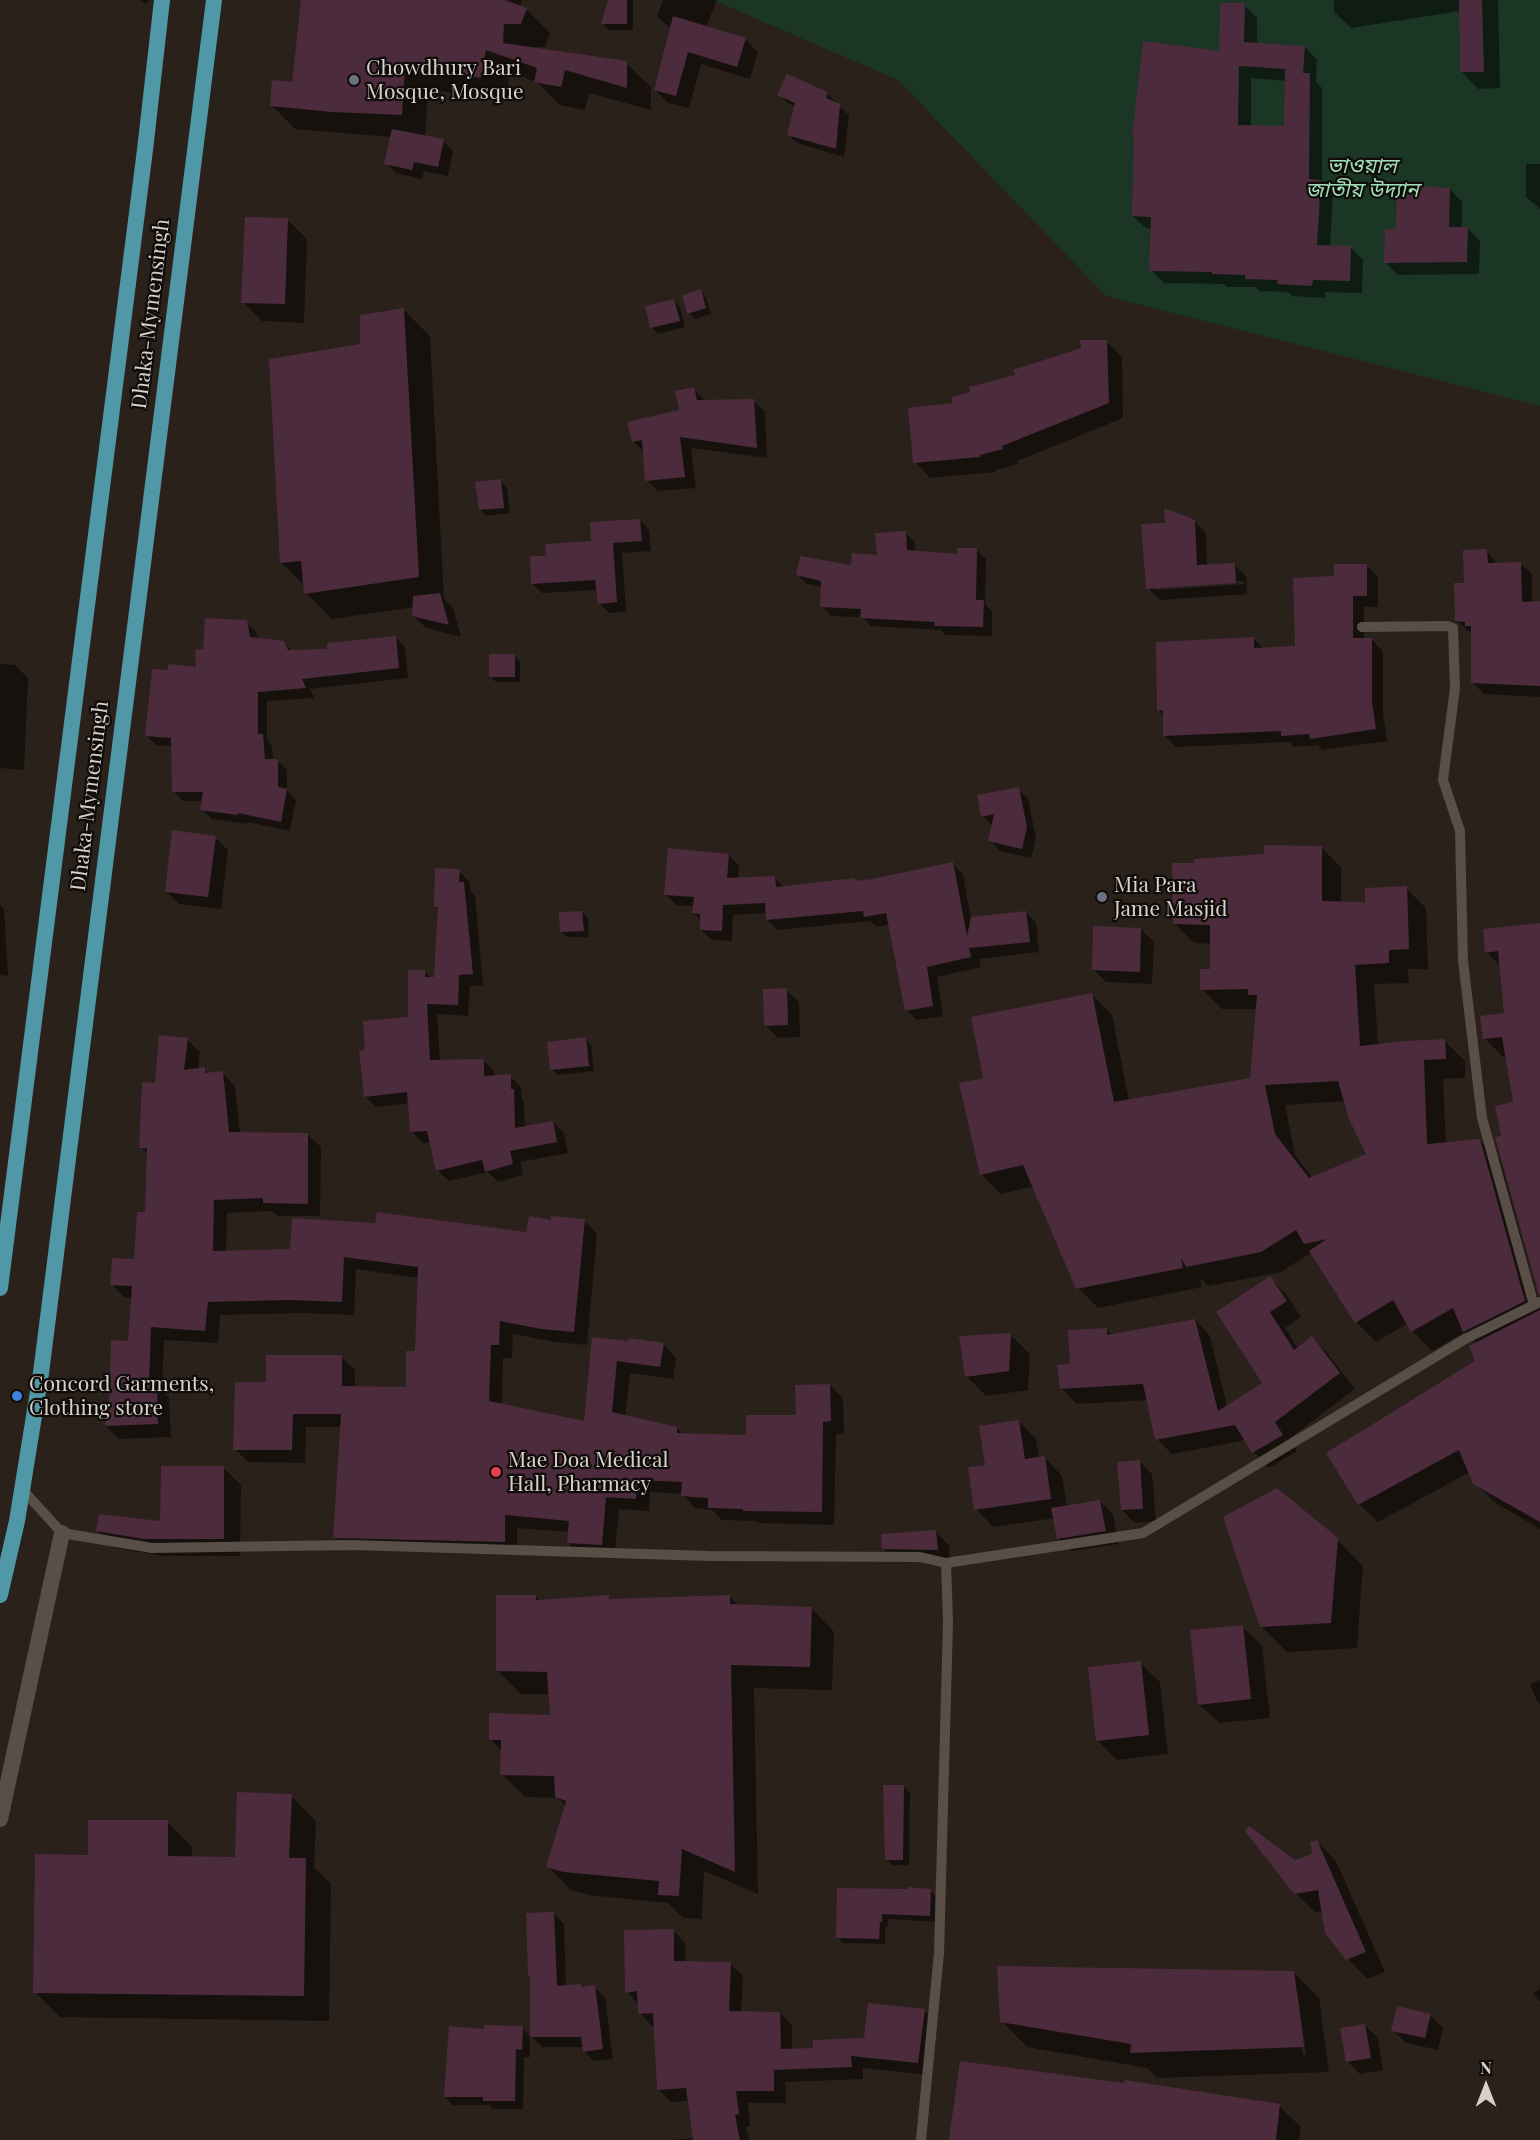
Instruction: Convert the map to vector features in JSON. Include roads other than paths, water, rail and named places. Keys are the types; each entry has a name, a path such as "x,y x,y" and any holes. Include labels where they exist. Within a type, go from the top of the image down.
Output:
{"highway":[{"name":"Dhaka-Mymensingh","path":"0,1288 145,150 162,0"},
{"name":"Dhaka-Mymensingh","path":"0,1595 22,1489 41,1373 214,0"}],"street":[{"path":"0,1819 62,1533"}],"lane":[{"path":"22,1489 62,1533 152,1548 351,1545 710,1556 920,1557 946,1563 1143,1533 1465,1339 1537,1304 1482,1118 1463,961 1460,831 1443,780 1455,688 1453,628 1447,626 1362,627"},
{"path":"921,2140 939,1953 948,1622 946,1563"}],"place":[{"name":"Chowdhury Bari Mosque, Mosque","path":"354,80"},
{"name":"Mia Para Jame Masjid","path":"1102,897"},
{"name":"Concord Garments, Clothing store","path":"17,1396"},
{"name":"Mae Doa Medical Hall, Pharmacy","path":"496,1472"}],"park label":[{"name":"ভাওয়াল জাতীয় উদ্যান","path":"1362,178"}]}
